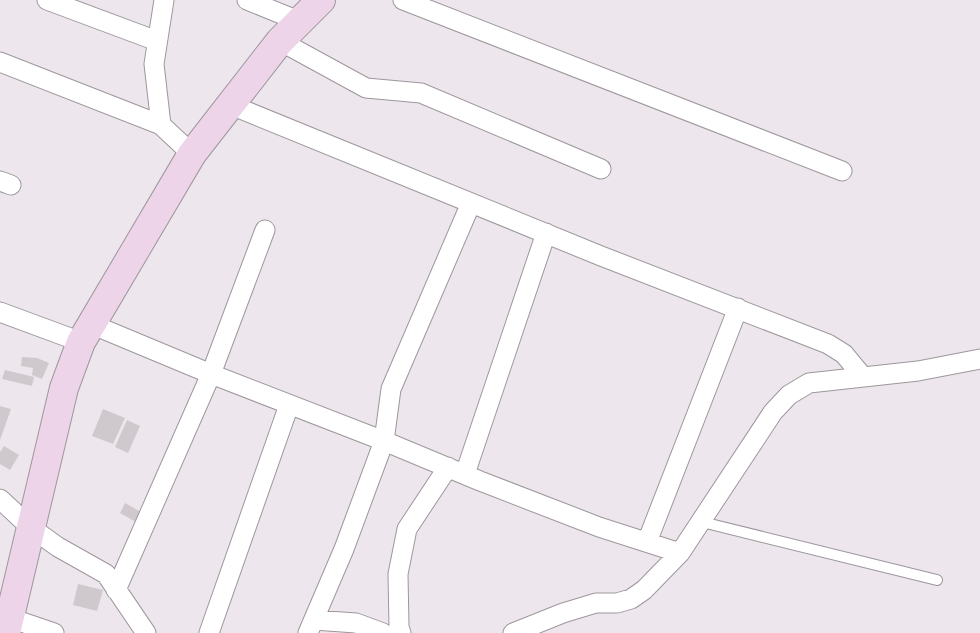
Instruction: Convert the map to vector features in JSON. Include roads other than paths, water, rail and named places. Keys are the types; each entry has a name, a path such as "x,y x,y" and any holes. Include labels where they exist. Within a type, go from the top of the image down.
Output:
{"street":[{"path":"47,0 157,41"},
{"path":"161,125 154,64 164,0"},
{"path":"247,0 301,22"},
{"path":"54,633 8,611 64,388 86,333 192,154 280,41 321,0"},
{"path":"403,0 842,171"},
{"path":"280,41 366,88 421,93 601,169"},
{"path":"2,67 161,125 192,154"},
{"path":"232,105 546,233 828,344 844,354 864,376"},
{"path":"383,633 356,623 311,626 344,549 384,441 392,389 472,203"},
{"path":"116,590 211,374 265,230"},
{"path":"402,633 399,626 398,574 408,529 456,471 546,233"},
{"path":"647,542 738,308"},
{"path":"0,312 86,333 211,374 599,527 680,553"},
{"path":"513,633 563,613 596,603 617,603 631,598 644,590 680,553 773,412 789,395 809,383 918,371 980,360"},
{"path":"209,633 288,405"},
{"path":"0,498 30,527 58,548 106,574 146,633"}],"lane":[{"path":"702,522 937,580"}]}
